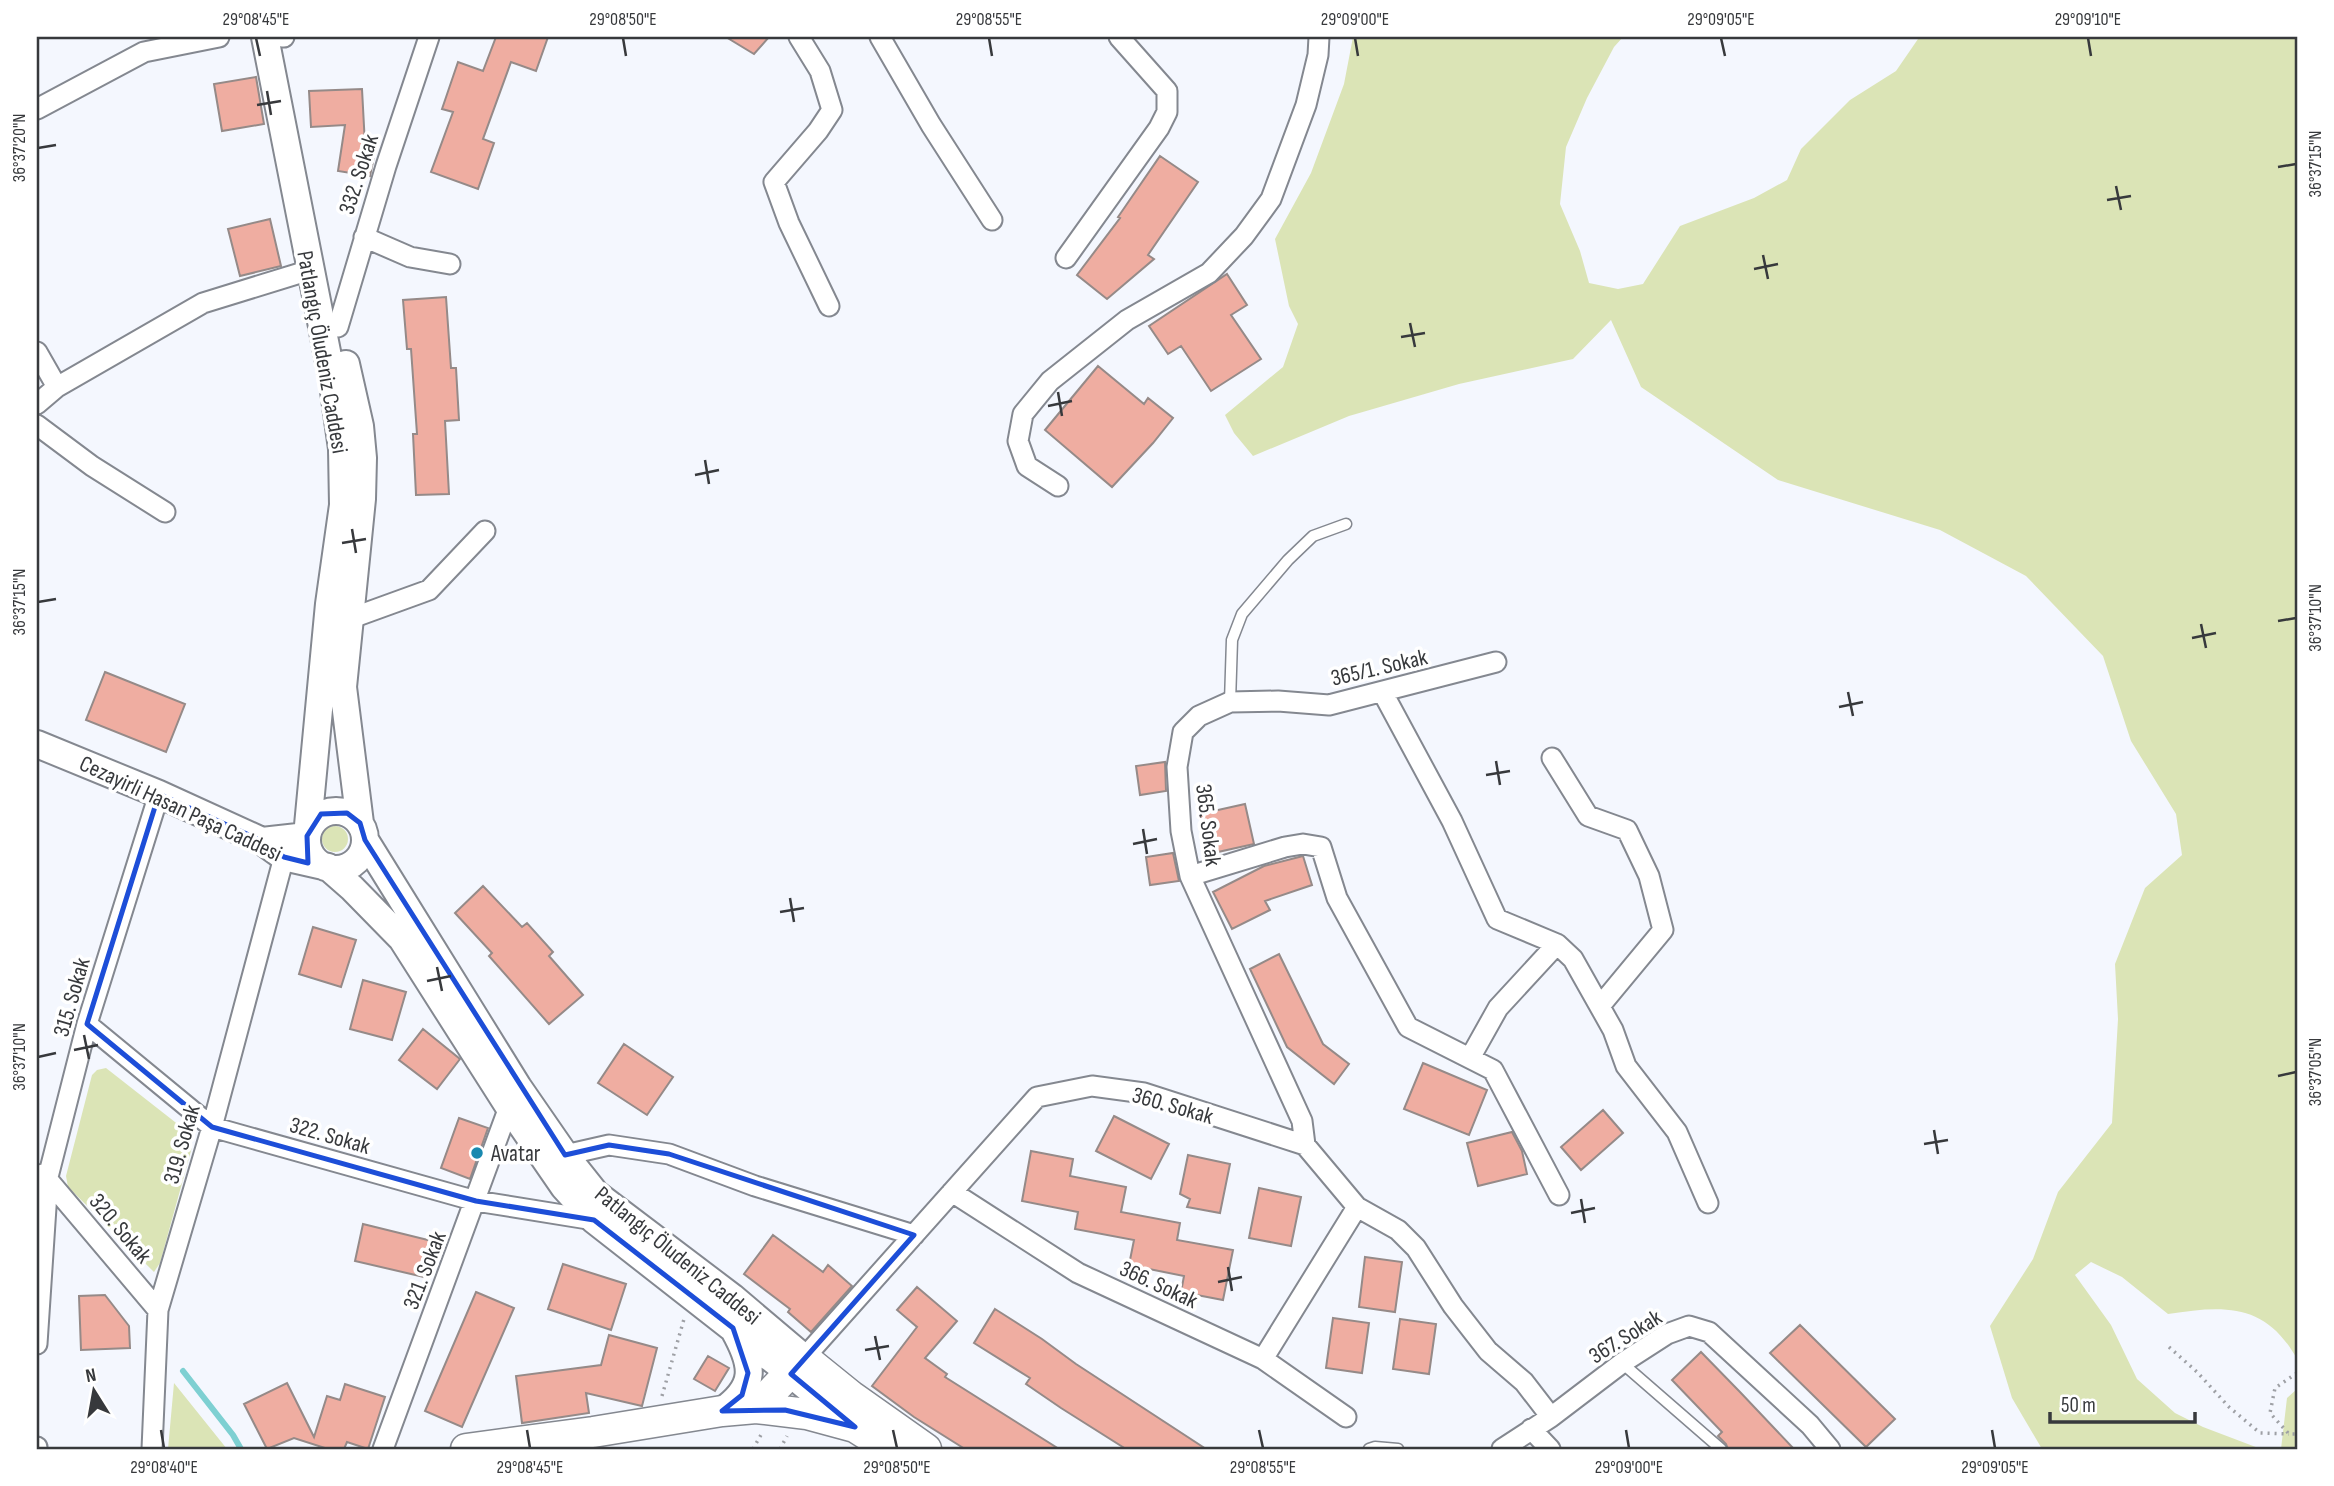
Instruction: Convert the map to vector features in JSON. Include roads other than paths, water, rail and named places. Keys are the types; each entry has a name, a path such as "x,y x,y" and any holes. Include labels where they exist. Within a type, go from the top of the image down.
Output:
{"main road":[{"name":"Patlangıç Öludeniz Caddesi","path":"265,37 332,377 342,449 343,505 329,604 307,836"},
{"name":"Patlangıç Öludeniz Caddesi","path":"283,37 338,327 360,426 363,458 362,499 343,687 363,831 518,1087 596,1194 732,1297 855,1427 890,1449"},
{"name":"Cezayirli Hasan Paşa Caddesi","path":"37,744 159,794 262,841 284,857 328,867"},
{"path":"330,811 347,813 363,831 359,856 353,863 336,869 311,856 307,836 314,820 330,811"},
{"path":"262,841 307,836"},
{"name":"Patlangıç Öludeniz Caddesi","path":"328,867 383,917 402,939 509,1107 564,1186 594,1220 733,1328 851,1396 926,1449"},
{"path":"722,1411 742,1395 748,1373 746,1356 733,1328"},
{"path":"759,1420 798,1366"},
{"path":"466,1449 600,1441 655,1422 722,1411 759,1420 807,1414 855,1427"}],"street":[{"path":"37,109 144,52 219,37"},
{"name":"332. Sokak","path":"338,327 364,237 429,37"},
{"path":"799,37 820,71 832,110 818,131 774,182 789,223 829,306"},
{"path":"880,37 931,125 992,220"},
{"path":"1066,258 1140,157 1167,112 1167,92 1119,37"},
{"path":"1058,486 1027,466 1018,441 1023,414 1050,381 1128,320 1209,273 1244,236 1271,199 1306,105 1318,55 1319,37"},
{"path":"364,237 410,257 450,264"},
{"path":"37,404 57,387 203,303 310,270"},
{"path":"37,352 57,387"},
{"path":"37,425 92,466 165,512"},
{"path":"349,619 429,590 485,531"},
{"name":"365/1. Sokak","path":"1230,702 1278,701 1329,705 1496,663"},
{"path":"1383,693 1452,821 1497,919 1557,944 1573,959 1613,1030 1626,1066 1677,1132 1708,1203"},
{"name":"365. Sokak","path":"1230,702 1199,716 1183,732 1177,767 1181,831 1190,876 1302,1121 1305,1145"},
{"path":"1552,758 1588,816 1627,830 1649,876 1663,930 1600,1006"},
{"name":"315. Sokak","path":"37,1344 42,1174 159,794"},
{"path":"1190,876 1285,847 1303,844 1321,847 1337,898 1408,1027 1493,1070 1559,1195"},
{"name":"319. Sokak","path":"152,1449 158,1310 212,1127 284,857"},
{"path":"1470,1058 1498,1008 1557,944"},
{"name":"322. Sokak","path":"87,1024 212,1127 476,1201 594,1220"},
{"name":"360. Sokak","path":"798,1366 1037,1097 1092,1086 1144,1093 1305,1145"},
{"name":"321. Sokak","path":"383,1449 509,1107"},
{"path":"565,1155 609,1145 669,1154 755,1186 914,1235"},
{"path":"1305,1145 1357,1207 1398,1230 1416,1248 1453,1306 1488,1351 1524,1382 1551,1417"},
{"name":"320. Sokak","path":"42,1174 158,1310"},
{"name":"366. Sokak","path":"952,1192 1078,1273 1263,1359 1346,1417"},
{"path":"1263,1359 1357,1207"},
{"name":"367. Sokak","path":"1502,1449 1551,1417 1622,1363 1667,1334 1689,1326 1709,1332 1810,1425 1830,1449"},
{"path":"1531,1429 1550,1449"}],"lane":[{"path":"1230,702 1232,640 1242,614 1312,536 1346,524"},
{"path":"1622,1363 1721,1449"},
{"path":"1369,1449 1398,1449"}],"waterway":[{"path":"183,1371 241,1449"}],"place":[{"name":"Avatar","path":"477,1153"}]}
